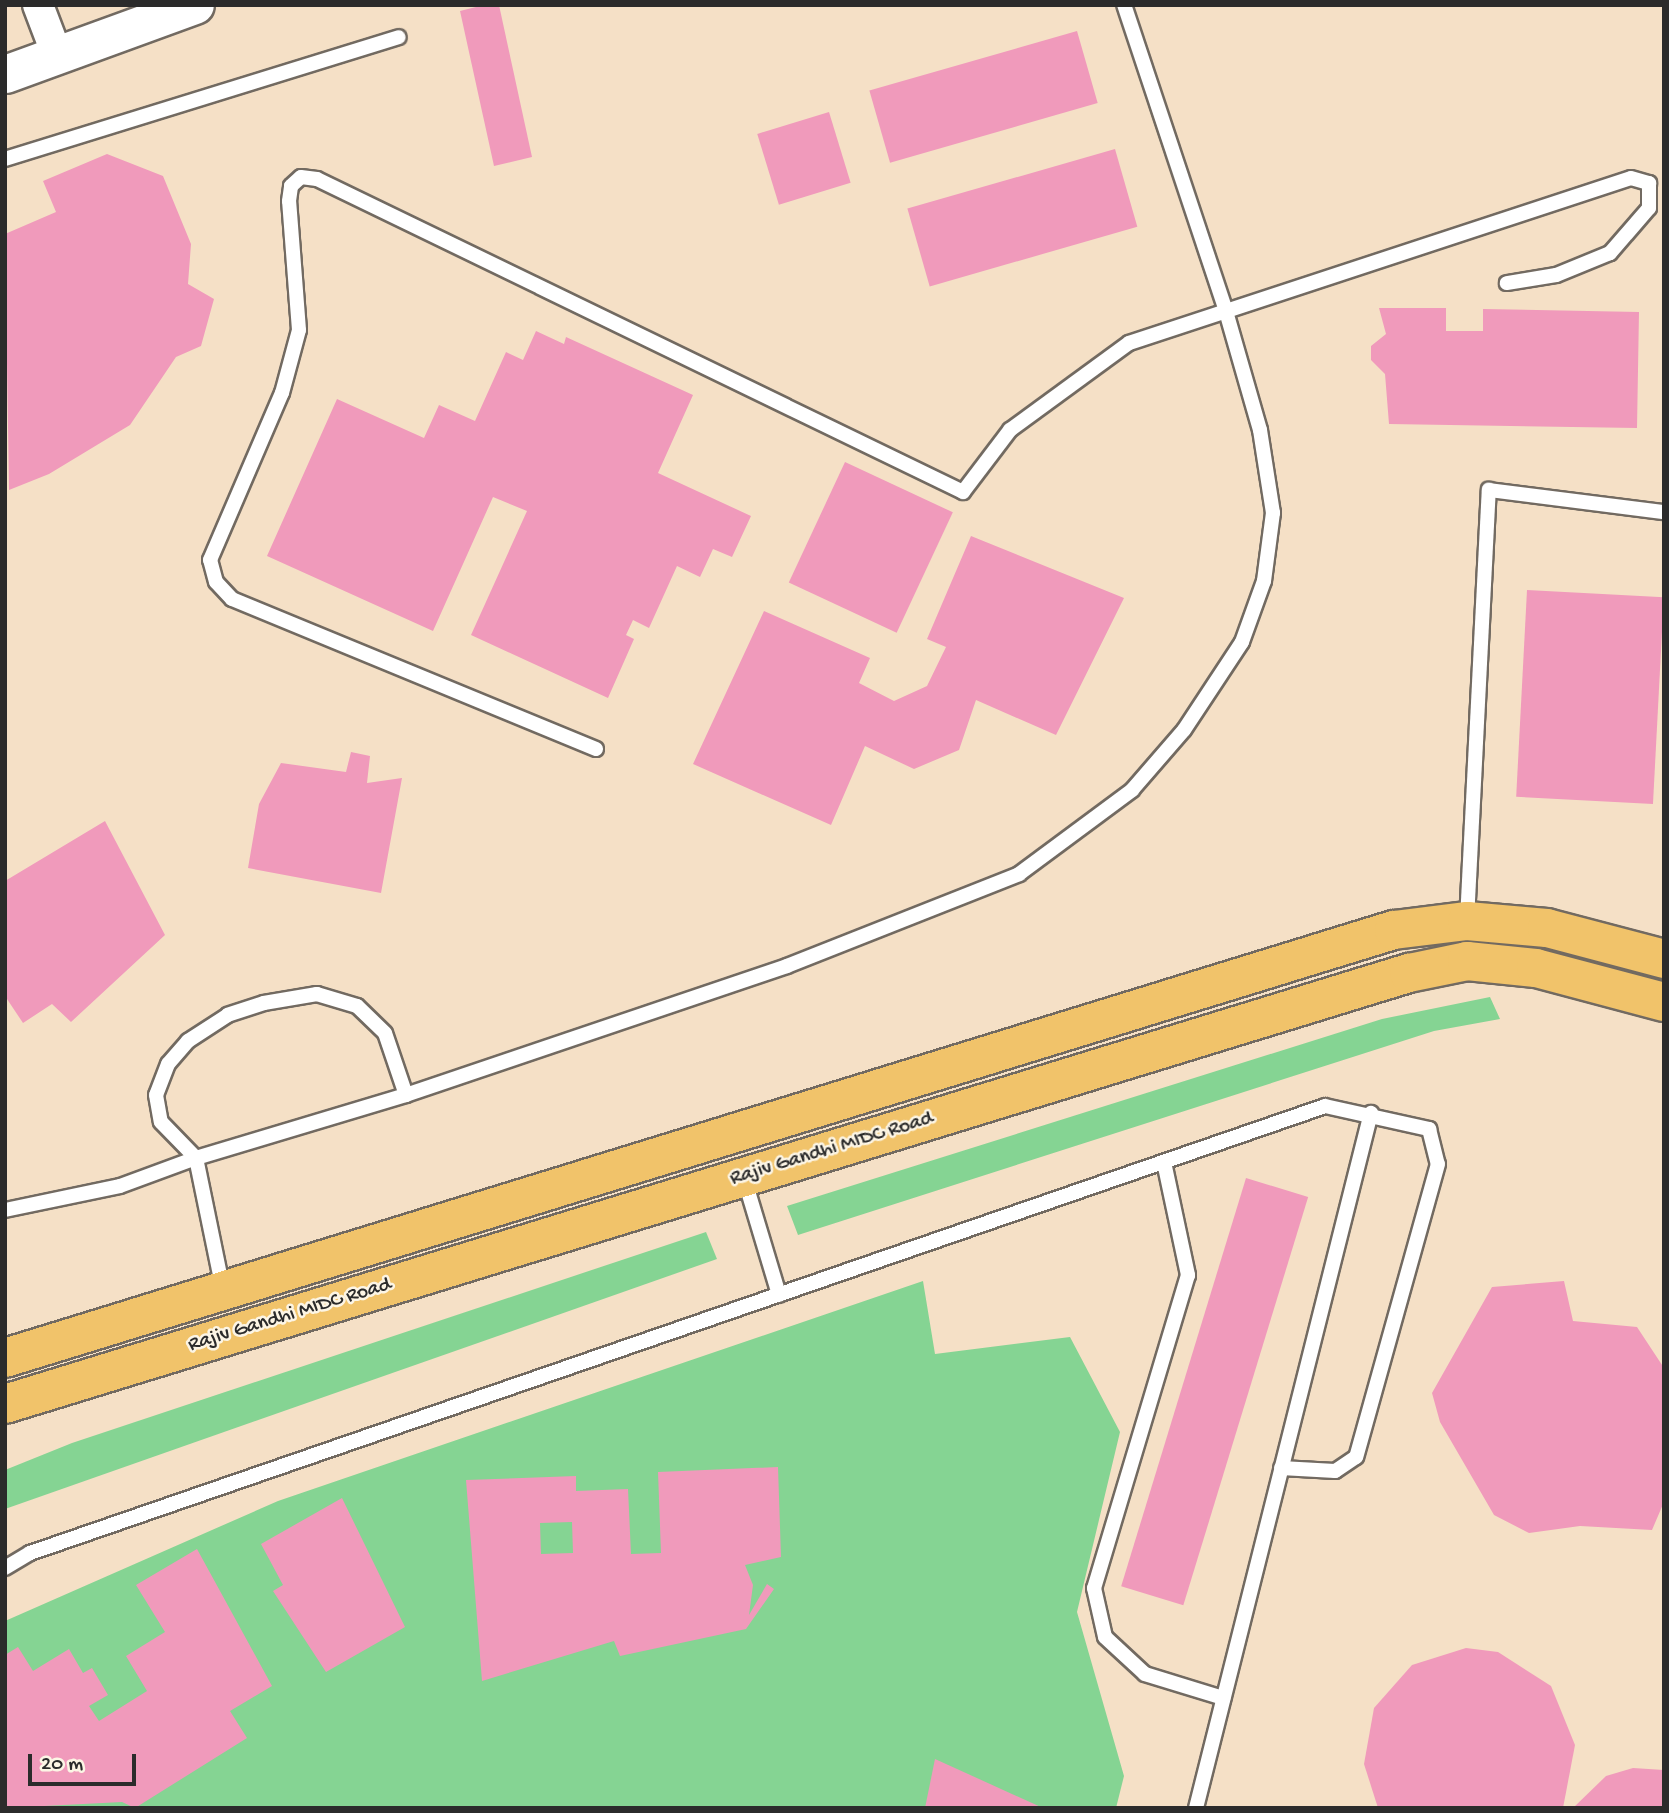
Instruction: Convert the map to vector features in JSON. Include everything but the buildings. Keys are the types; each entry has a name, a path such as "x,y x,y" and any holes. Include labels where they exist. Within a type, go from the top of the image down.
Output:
{"main road":[{"name":"Rajiv Gandhi MIDC Road","path":"5,1358 1394,930 1467,921 1547,928 1664,959"},
{"name":"Rajiv Gandhi MIDC Road","path":"5,1404 1409,973 1467,961 1536,968 1664,1002"}],"street":[{"path":"38,5 57,55"},
{"path":"5,74 195,5"}],"lane":[{"path":"5,1210 120,1186 195,1157 406,1095 787,966 1019,874 1132,790 1184,730 1242,642 1264,580 1273,513 1260,430 1225,308 1124,5"},
{"path":"5,159 398,37"},
{"path":"596,749 232,598 216,582 209,560 282,393 299,330 289,201 291,186 301,177 317,178 963,492 1010,430 1129,343 1225,308 1631,178 1649,183 1649,208 1610,253 1556,275 1507,283"},
{"path":"1467,921 1489,490 1664,512"},
{"path":"223,1291 195,1157 161,1122 156,1095 168,1064 187,1041 264,1003 317,995 358,1006 385,1032 406,1095"},
{"path":"5,1569 30,1553 1325,1106 1371,1113 1429,1129 1438,1164 1356,1457 1335,1471 1281,1468"},
{"path":"1196,1808 1371,1113"},
{"path":"1164,1162 1188,1275 1094,1588 1105,1637 1146,1674 1223,1698"},
{"path":"743,1177 779,1295"}],"green space":[{"path":"1490,997 1500,1019 1434,1031 798,1235 787,1206 1382,1019"},
{"path":"706,1232 717,1259 5,1509 5,1470 72,1443"},
{"path":"923,1281 935,1354 1070,1337 1120,1432 1077,1612 1124,1776 1116,1808 5,1808 5,1621 278,1501"}]}
